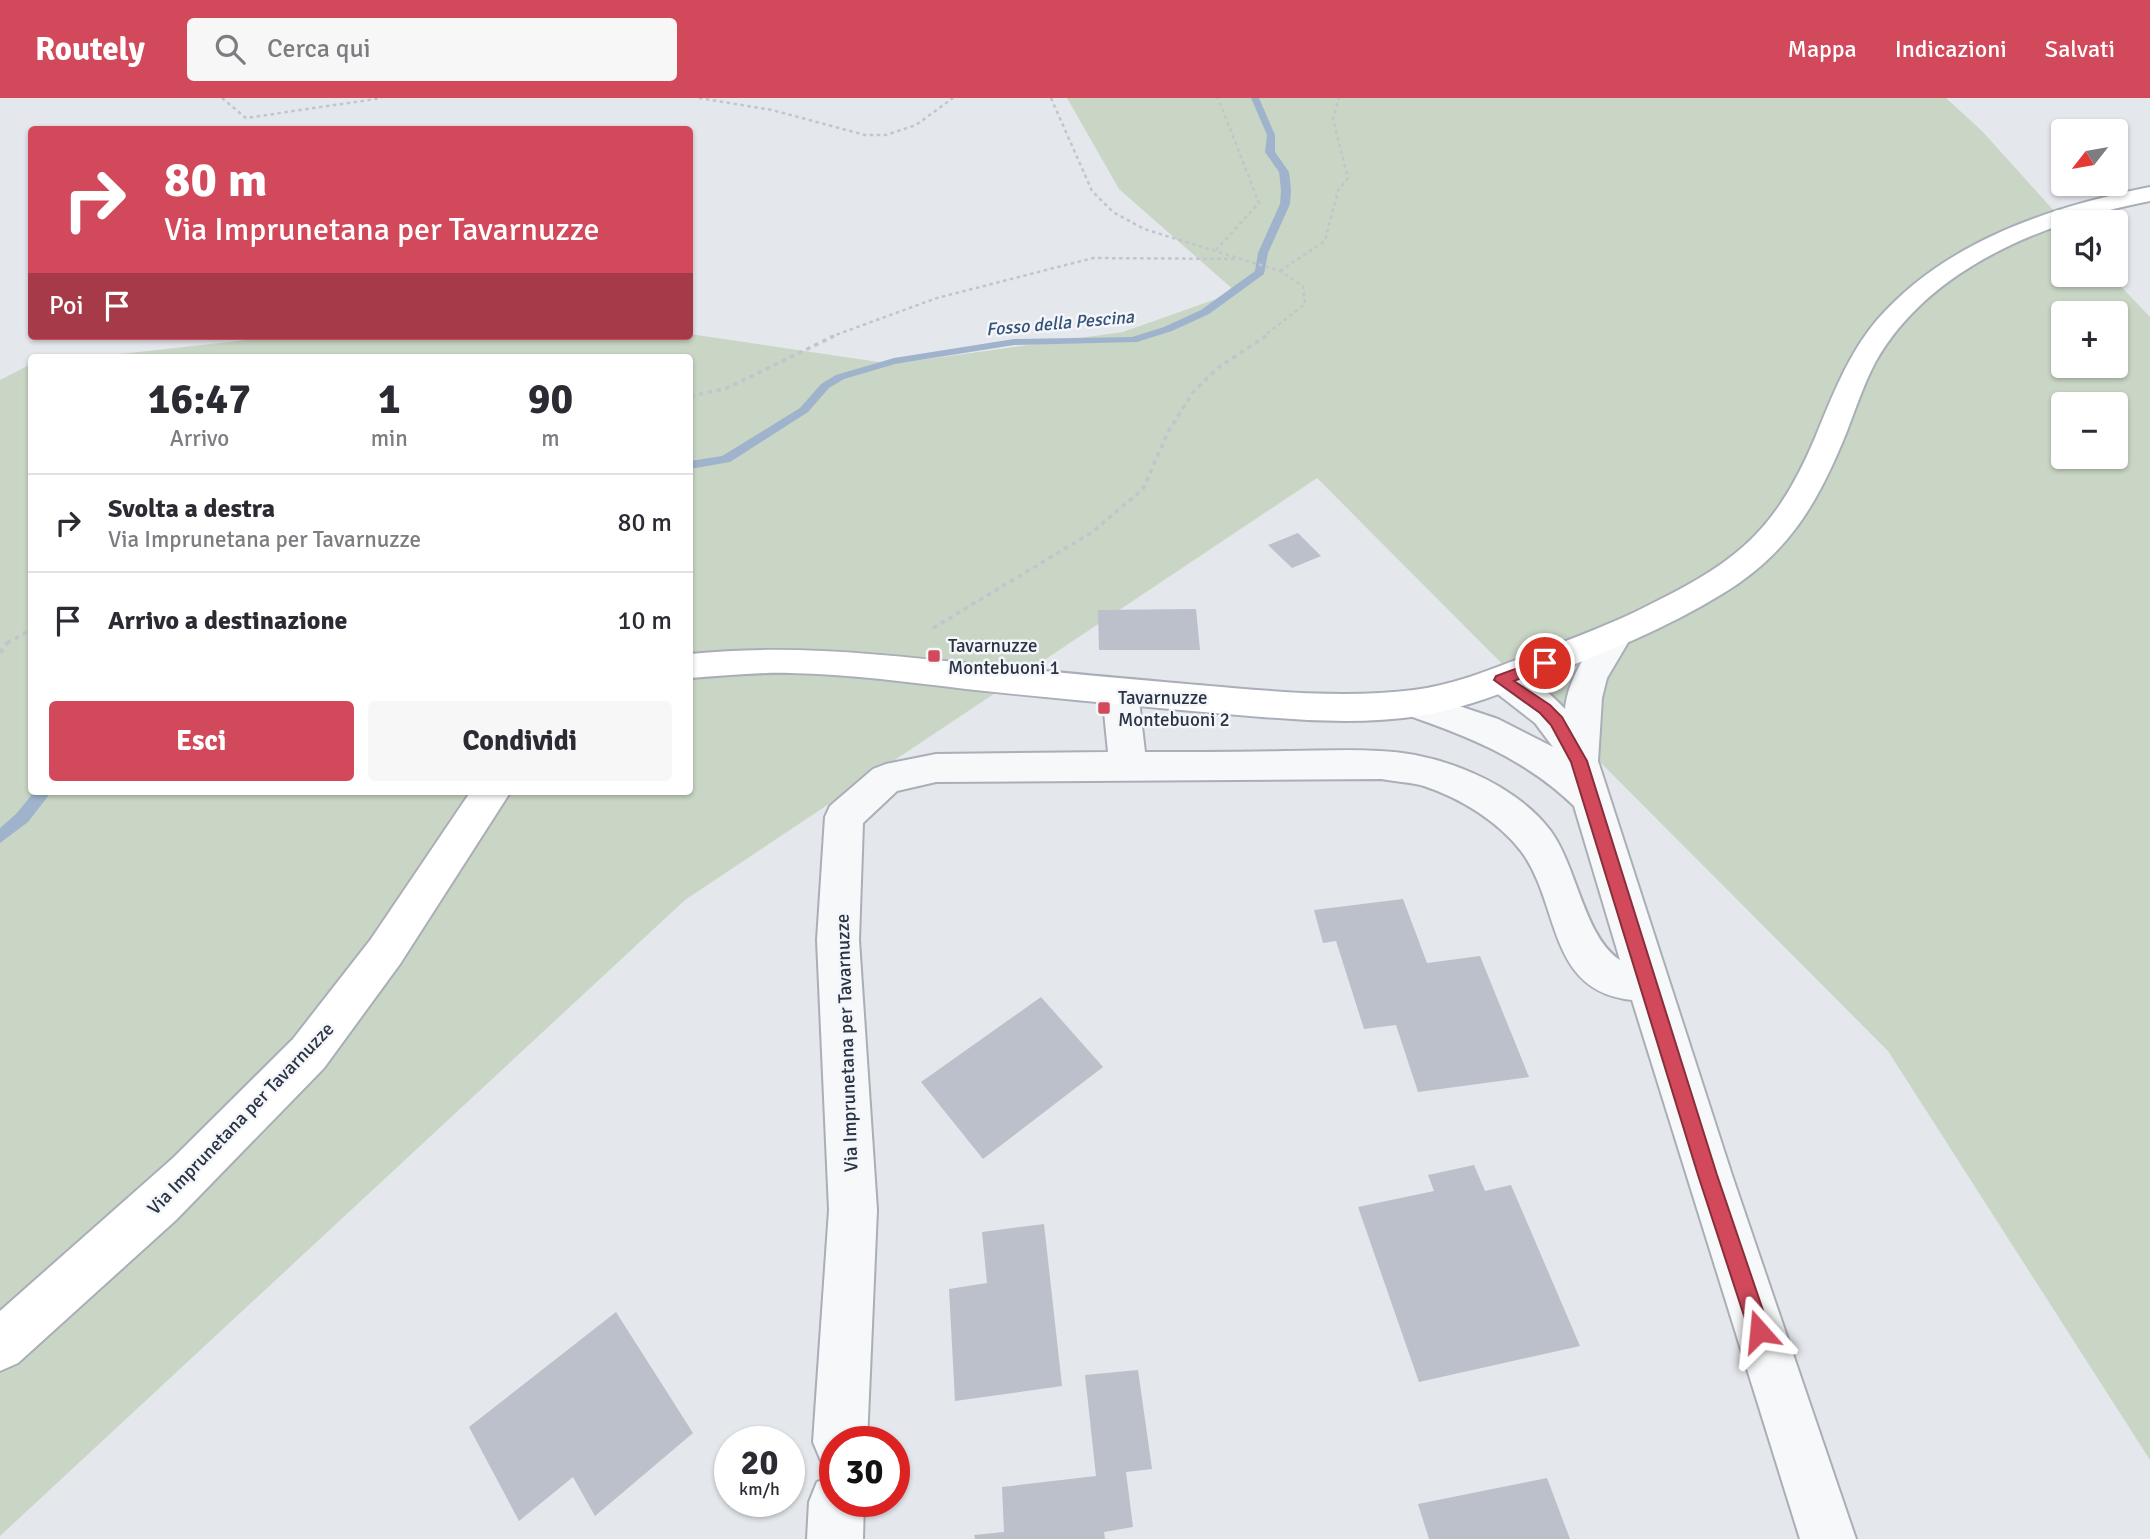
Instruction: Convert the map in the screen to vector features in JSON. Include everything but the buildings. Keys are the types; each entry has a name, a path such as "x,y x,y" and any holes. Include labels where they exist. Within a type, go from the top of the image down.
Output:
{"main road":[{"path":"693,666 764,660 873,665 1120,692 1258,703 1364,706 1414,704 1446,698 1502,680 1616,634 1731,574 1770,542 1797,509 1864,359 1895,315 1934,281 1970,257 2017,234 2094,206 2150,194"},
{"name":"Via Imprunetana per Tavarnuzze","path":"0,1345 96,1263 213,1152 315,1046 393,945 489,795"}],"street":[{"path":"1584,779 1584,698 1590,678 1616,634"},
{"path":"1502,680 1507,702 1541,754"},
{"path":"1502,680 1545,709 1556,721 1584,779 1708,1175 1829,1539"},
{"path":"1120,692 1128,767"},
{"path":"1414,704 1503,735 1541,754 1568,775 1584,779"},
{"name":"Via Imprunetana per Tavarnuzze","path":"842,1426 853,1210 838,940 844,817 886,779 936,768 1382,765 1433,774 1491,802 1507,813 1545,854 1583,948 1596,968 1616,979 1650,983"},
{"path":"835,1539 836,1517"}],"path":[{"path":"222,98 246,117 382,98"},
{"path":"699,98 772,110 865,135 886,135 916,125 953,98"},
{"path":"873,665 1091,533 1143,489 1168,432 1193,391 1219,367 1268,335 1305,304 1303,286 1278,270 1144,229 1113,212 1092,191 1051,98"},
{"path":"1216,250 1259,203 1242,153 1218,98"},
{"path":"1278,270 1325,241 1338,191 1348,178 1333,119 1339,98"},
{"path":"693,395 725,389 796,352 937,298 1093,258 1147,261 1245,260"},
{"path":"0,653 9,641 28,631"}],"green space":[{"path":"1067,98 1946,98 1982,131 2053,210 2051,210 2051,287 2121,287 2150,317 2150,1460 1888,1051 1317,478 685,900 0,1536 0,380 28,366 28,795 693,795 693,354 121,354 247,340 693,340 693,334 892,364 1123,332 1236,292 1119,189"}],"waterway":[{"name":"Fosso della Pescina","path":"693,465 726,459 804,410 825,386 840,377 894,361 1014,342 1133,340 1168,329 1205,312 1260,272 1263,253 1285,204 1284,172 1270,152 1271,135 1255,98"},
{"name":"Fosso della Pescina","path":"0,837 22,818 41,795"}],"place":[{"name":"Tavarnuzze Montebuoni 1","path":"934,656"},
{"name":"Tavarnuzze Montebuoni 2","path":"1104,708"}],"route":[{"path":"1545,663 1502,680 1545,709 1568,739 1579,761 1759,1331"}]}
